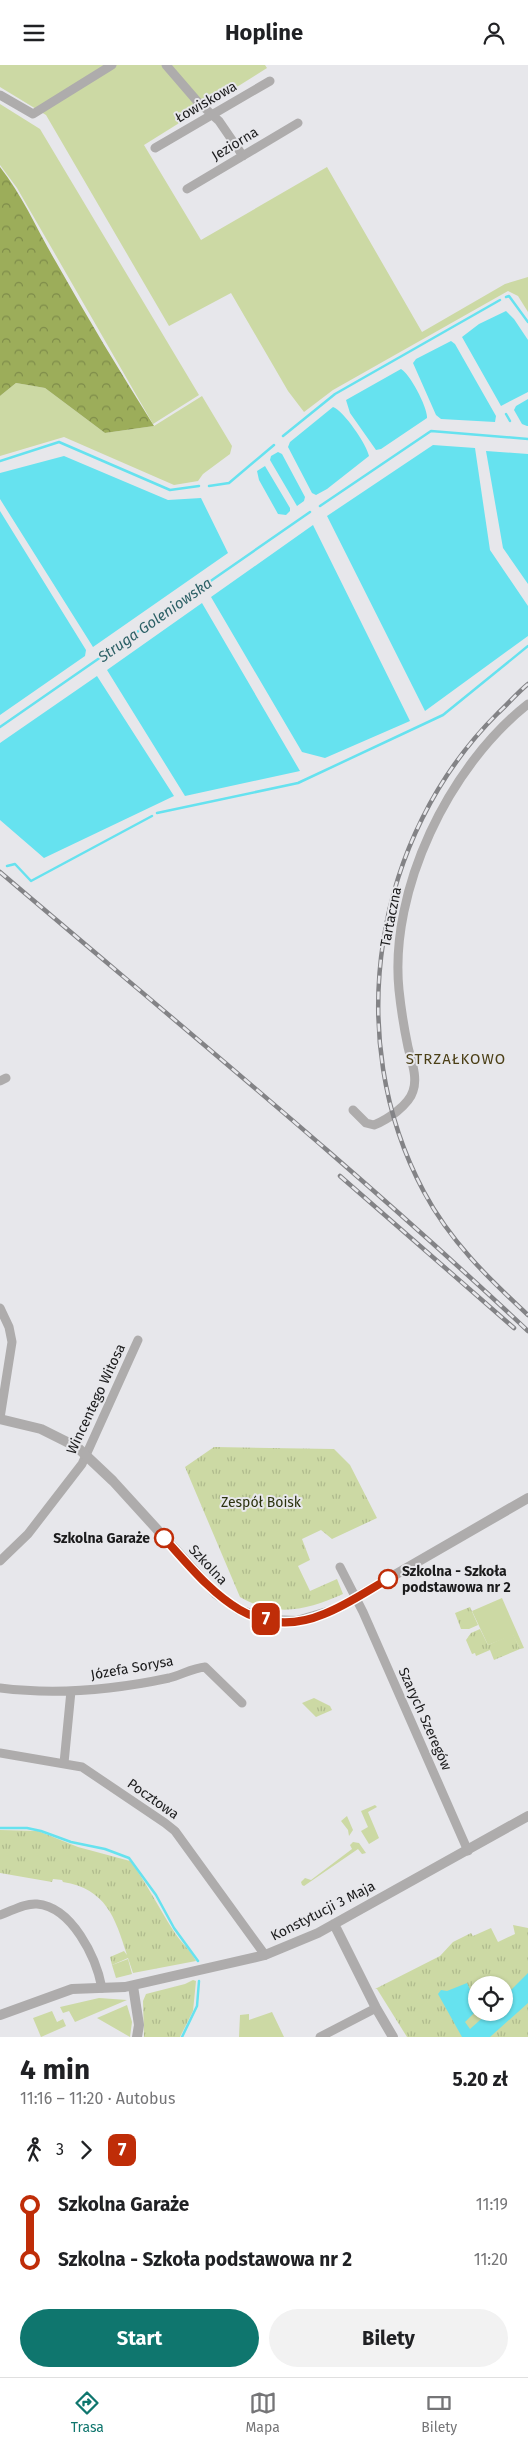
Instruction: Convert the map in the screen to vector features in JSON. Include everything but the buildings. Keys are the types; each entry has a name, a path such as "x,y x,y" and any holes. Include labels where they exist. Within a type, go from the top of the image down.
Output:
{"street":[{"path":"0,95 33,114 112,65"},
{"path":"166,65 211,115 219,121 243,156"},
{"name":"Łowiskowa","path":"155,148 270,81"},
{"name":"Jeziorna","path":"187,189 298,123"},
{"name":"Tartaczna","path":"353,1110 366,1123 374,1125 404,1104 413,1092 414,1077 399,991 397,958 402,921 412,884 421,855 439,815 458,784 479,754 528,704"},
{"path":"0,1309 9,1327 12,1342 0,1419"},
{"name":"Wincentego Witosa","path":"0,1561 38,1521 82,1464 138,1340"},
{"name":"Szkolna","path":"0,1419 51,1433 86,1454 211,1589 239,1610 270,1620 297,1621 322,1615 355,1598 528,1498"},
{"name":"Szarych Szeregów","path":"340,1567 363,1613 468,1851"},
{"name":"Józefa Sorysa","path":"0,1688 71,1691 170,1678 205,1667 242,1703"},
{"path":"64,1763 71,1691"},
{"name":"Pocztowa","path":"0,1753 82,1767 174,1829 266,1955"},
{"name":"Konstytucji 3 Maja","path":"0,2015 56,1993 72,1989 133,1986 266,1955 334,1924 528,1816"},
{"path":"0,1915 34,1904 46,1906 60,1915 80,1933 102,1988"},
{"path":"334,1924 376,2009 393,2037"},
{"path":"133,1986 139,2025 136,2037"},
{"path":"320,2037 376,2009"}],"green space":[{"path":"0,65 265,65 267,68 144,145 201,240 327,167 422,332 505,284 528,277 528,312 518,296 508,291 333,390 304,412 288,391 231,293 169,326 46,115 0,87"},
{"path":"0,104 40,129 199,395 153,424 17,188 0,165"},
{"path":"0,167 23,201 49,250 154,426 105,433 45,388 16,383 0,396"},
{"path":"16,383 45,388 105,433 154,426 202,396 232,446 230,454 203,474 198,481 174,485 64,437 0,456 0,396"},
{"name":"Zespół Boisk","path":"214,1447 334,1449 350,1465 377,1518 332,1539 321,1530 302,1539 310,1560 298,1566 310,1591 337,1579 343,1594 304,1608 292,1609 267,1608 240,1597 185,1467"},
{"path":"502,1598 524,1648 520,1649 513,1635 488,1645 472,1611"},
{"path":"470,1607 478,1625 469,1629 461,1629 455,1613"},
{"path":"480,1629 488,1645 513,1634 520,1649 494,1660 490,1650 476,1656 475,1653 472,1654 466,1640 471,1633"},
{"path":"314,1698 330,1706 332,1710 316,1717 302,1703"},
{"path":"375,1805 377,1807 368,1812 379,1838 369,1844 361,1831 368,1827 361,1811"},
{"path":"347,1816 353,1830 349,1836 348,1830 341,1821"},
{"path":"0,1830 38,1831 78,1847 130,1861 176,1934 196,1961 133,1973 128,1958 112,1965 110,1957 124,1951 127,1955 113,1917 107,1907 89,1891 62,1880 53,1879 52,1882 0,1873"},
{"path":"353,1842 359,1843 366,1853 362,1854 358,1849 304,1886 302,1885 301,1882 305,1878 311,1880 352,1849 350,1845"},
{"path":"513,1925 528,1928 528,2037 407,2037 377,1989 375,1989 440,1956 453,1942 471,1933 473,1936 491,1928 498,1942 515,1934"},
{"path":"128,1959 132,1974 116,1978 112,1965"},
{"path":"193,1980 196,1981 193,2011 180,2037 144,2037 143,2001 146,1994 185,1984"},
{"path":"99,1998 127,2000 75,2022 69,2011 63,2013 60,2007"},
{"path":"127,2005 132,2022 130,2037 97,2018"},
{"path":"52,2011 57,2022 63,2019 66,2026 41,2037 33,2018"},
{"path":"272,2012 284,2037 239,2037 240,2015 249,2014 249,2020"}],"water":[{"path":"506,311 514,319 528,340 528,392 501,406 462,337 479,324"},
{"path":"451,341 455,344 496,416 495,422 441,419 436,415 413,363 416,359"},
{"path":"401,369 409,377 418,392 425,407 427,418 381,449 376,450 350,413 346,400"},
{"path":"528,399 527,426 522,424 514,410 516,406"},
{"path":"333,407 343,415 354,429 369,456 327,489 316,495 312,493 288,447 290,442"},
{"path":"433,445 475,448 490,550 528,606 528,636 425,711 327,516"},
{"path":"486,451 528,454 528,584 503,548"},
{"path":"278,452 282,454 305,497 304,501 297,506 270,460 271,456"},
{"path":"64,456 168,500 201,498 228,553 93,647 0,499 0,473"},
{"path":"265,466 290,508 286,515 278,514 259,480 257,471"},
{"path":"0,511 86,650 85,656 0,715"},
{"path":"313,525 410,721 325,758 302,752 211,597"},
{"path":"202,603 300,771 185,796 107,670"},
{"path":"97,676 174,796 44,858 0,820 0,743"},
{"path":"528,1973 528,2003 513,2016 513,1988"},
{"path":"467,1983 468,2019 465,2022 470,2029 479,2021 508,2021 490,2037 462,2037 438,1994 441,1990 447,1991"}],"waterway":[{"path":"506,297 509,296 528,322"},
{"path":"283,436 335,394 500,300"},
{"path":"506,414 510,421"},
{"name":"Struga Goleniowska","path":"320,506 431,431 528,439"},
{"path":"0,461 59,442 170,490 199,486"},
{"path":"209,486 229,483 274,445"},
{"name":"Struga Goleniowska","path":"0,727 310,512"},
{"path":"157,813 298,783 443,715 528,646"},
{"path":"7,866 15,864 31,881 152,816"},
{"name":"Struga Goleniowska","path":"0,1828 27,1828 41,1831 71,1842 105,1849 129,1858 156,1895 174,1928 198,1961"},
{"name":"Struga Goleniowska","path":"182,2037 197,2006 199,1981"}],"railway":[{"path":"528,684 498,713 456,763 422,818 398,878 383,941 378,1005 383,1069 398,1132 424,1192 434,1210 458,1243 484,1273 528,1315"},
{"path":"0,872 333,1155 528,1331"},
{"path":"340,1176 514,1328"}],"bus line":[{"name":"7","path":"164,1538 211,1589 231,1606 256,1617 270,1620 297,1621 322,1615 388,1579"}],"place":[{"name":"Szkolna Garaże","path":"164,1538"},
{"name":"Szkolna - Szkoła podstawowa nr 2","path":"388,1579"}],"district":[{"name":"STRZAŁKOWO","path":"456,1059"}]}
